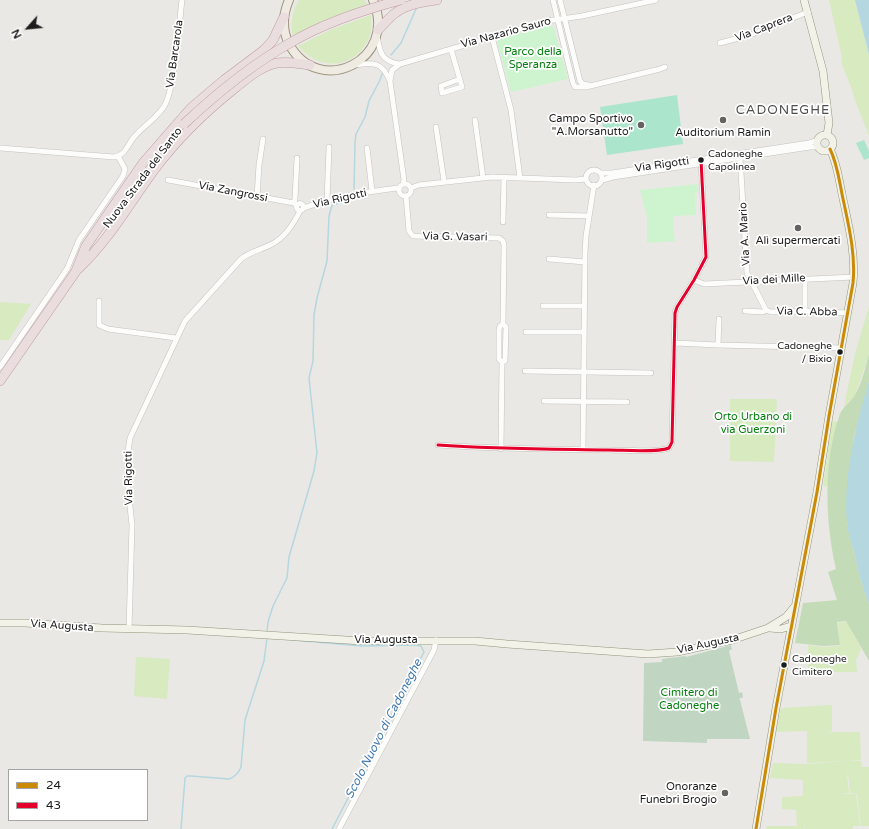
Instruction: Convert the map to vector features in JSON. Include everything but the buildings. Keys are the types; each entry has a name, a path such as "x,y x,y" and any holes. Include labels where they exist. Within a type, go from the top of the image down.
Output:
{"highway":[{"name":"Nuova Strada del Santo","path":"0,381 151,164 184,124 227,86 267,56 291,42 327,25 370,9 400,0"},
{"path":"378,33 400,9 420,2 437,0"},
{"path":"76,271 86,246 143,163 191,108 224,80 264,50 273,40 284,17"},
{"path":"76,271 93,255 109,235 155,169 180,138 204,114 262,68 276,63 287,62 310,65"}],"main road":[{"path":"290,0 284,17 284,28 290,45 300,58 310,65 320,69 332,70 341,69 352,65 361,60 367,53 378,33 379,20 377,9 373,0"},
{"path":"804,0 823,70 829,123 828,135"},
{"path":"828,135 832,138 833,143 830,149 824,151 818,144 822,136 828,135"},
{"path":"756,829 854,277 849,226 836,163 830,149"},
{"name":"Via Augusta","path":"0,623 95,628 129,628 362,641 475,640 507,644 653,654 677,652 722,642 768,628 781,621 795,606"},
{"path":"781,621 791,626"},
{"name":"Via Augusta","path":"768,628 781,629 791,626"},
{"path":"781,629 789,637"}],"street":[{"name":"Via Barcarola","path":"116,157 122,154 134,137 163,109 168,100 172,82 182,0"},
{"path":"552,0 575,87 581,88 660,70 665,66"},
{"path":"560,0 580,81 589,86"},
{"name":"Via Nazario Sauro","path":"399,64 547,21 564,19 656,0"},
{"name":"Via Caprera","path":"720,43 750,35 808,12"},
{"path":"378,33 380,52 392,63 399,64"},
{"path":"492,37 510,106 520,178"},
{"name":"Via Nazario Sauro","path":"451,49 460,79"},
{"path":"352,65 367,63 375,64 381,66 386,71 390,81 404,180 401,187 401,194 406,196 410,194 411,188 408,185 401,187"},
{"path":"390,81 392,70 399,64"},
{"path":"475,120 483,178"},
{"path":"436,127 444,181"},
{"path":"257,196 258,164 263,139"},
{"name":"Via Rigotti","path":"594,185 598,185 602,180 613,177 809,143 818,144"},
{"path":"327,201 329,147"},
{"path":"0,148 116,157 125,170 123,176 79,240 67,269 0,367"},
{"path":"368,148 372,191"},
{"name":"Via A. Mario","path":"740,156 747,273 766,310"},
{"path":"298,158 296,199 298,207"},
{"path":"438,445 501,449 665,450 670,448 672,442 675,313 706,257 701,162"},
{"name":"Via Rigotti","path":"411,188 419,185 444,181 483,178 504,177 576,180 586,179 587,174 592,170 597,170 604,174 701,162"},
{"path":"601,173 602,180"},
{"path":"503,222 504,177"},
{"path":"583,449 586,236 594,185 590,184 586,179"},
{"name":"Via Zangrossi","path":"168,180 257,196 298,207"},
{"name":"Via Rigotti","path":"129,628 132,525 127,479 130,438 176,338 186,321 241,259 252,251 277,241 288,230 298,207 372,191 401,187"},
{"name":"Via G. Vasari","path":"406,196 409,231 411,235 416,237 499,238 503,241 503,324 506,327 506,356 505,361 502,362 501,449"},
{"path":"549,215 589,216"},
{"path":"550,259 585,262"},
{"name":"Via dei Mille","path":"694,280 704,284 854,277"},
{"path":"805,311 806,279"},
{"path":"99,301 99,325 102,327 176,338"},
{"path":"543,306 584,306"},
{"name":"Via C. Abba","path":"745,312 763,312 766,310 771,312 805,311 848,314"},
{"path":"718,345 719,319"},
{"path":"526,332 584,332"},
{"path":"675,343 842,348"},
{"path":"525,371 651,373"},
{"path":"544,401 627,402"},
{"path":"339,829 434,650 436,640"}],"green space":[{"path":"299,0 364,0 368,5 324,21 293,36 292,18"},
{"path":"829,0 855,0 869,55 869,136 842,65 841,53"},
{"path":"371,15 369,39 360,51 352,58 343,62 334,64 324,63 306,54 298,46 330,30"},
{"name":"Parco della Speranza","path":"550,25 554,28 568,79 511,92 498,45 498,40"},
{"name":"Campo Sportivo \"A.Morsanutto\"","path":"677,95 683,144 607,155 600,107"},
{"path":"864,140 869,151 869,158 864,160 856,143"},
{"path":"698,184 698,192 695,193 696,215 674,216 673,225 675,241 647,243 647,217 640,190"},
{"path":"0,302 31,304 9,340 0,340"},
{"path":"869,306 869,354 855,396 844,406 855,354"},
{"path":"869,354 869,381 854,437 847,495 847,522 861,581 869,604 869,661 846,621 837,622 840,645 824,646 795,643 803,603 837,600 828,572 836,569 832,551 828,511 828,470 834,432 840,414 857,390"},
{"name":"Orto Urbano di via Guerzoni","path":"730,399 777,399 774,462 730,461"},
{"path":"832,421 838,422 832,442 828,486 823,487"},
{"path":"847,621 861,649 856,660 857,672 819,672 808,670 808,645 824,647 840,646 838,623"},
{"name":"Cimitero di Cadoneghe","path":"731,645 732,649 729,651 739,693 742,692 743,697 739,699 750,739 707,739 707,743 643,741 644,663 662,662 662,659 686,657"},
{"path":"136,657 170,659 167,699 134,696"},
{"path":"832,705 832,731 827,732 860,732 861,760 848,761 861,761 862,767 869,767 869,826 861,826 857,794 850,793 847,761 807,763 807,731 776,732 781,708"},
{"path":"847,761 849,793 841,794 856,794 860,826 853,826 853,829 805,829 804,826 804,829 766,829 767,826 797,826 796,810 782,809 782,797 803,796 803,780 770,778 773,763 807,764"}],"water":[{"path":"855,0 869,0 869,55"},
{"path":"869,381 869,604 860,578 849,533 846,505 849,469 855,433"}],"waterway":[{"name":"Scolo Nuovo di Cadoneghe","path":"391,55 401,43 416,9"},
{"name":"Scolo Nuovo di Cadoneghe","path":"354,189 356,134 365,117 369,101 382,74"},
{"name":"Scolo Nuovo di Cadoneghe","path":"267,632 268,622 273,606 287,578 289,557 314,471 317,453 309,378 313,361 314,315 327,261 329,216 332,205 354,199"},
{"path":"181,829 185,778 187,776 191,776 229,779 233,777 241,767 245,720 264,661 267,638"},
{"name":"Scolo Nuovo di Cadoneghe","path":"293,640 362,646 415,645 421,646 424,652 332,829"}],"transit line":[{"name":"24","path":"756,829 776,708 817,492 853,283 854,272 851,238 838,171 830,149"},
{"name":"43","path":"438,445 640,451 664,450 669,448 672,442 675,313 706,257 701,160"}],"place":[{"name":"Auditorium Ramin","path":"723,120"},
{"name":"Campo Sportivo \"A.Morsanutto\"","path":"641,125"},
{"name":"Cadoneghe Capolinea","path":"701,160"},
{"name":"Alì supermercati","path":"798,228"},
{"name":"Cadoneghe / Bixio","path":"840,352"},
{"name":"Cadoneghe Cimitero","path":"784,665"},
{"name":"Onoranze Funebri Brogio","path":"725,793"}],"district":[{"name":"CADONEGHE","path":"783,111"}]}
